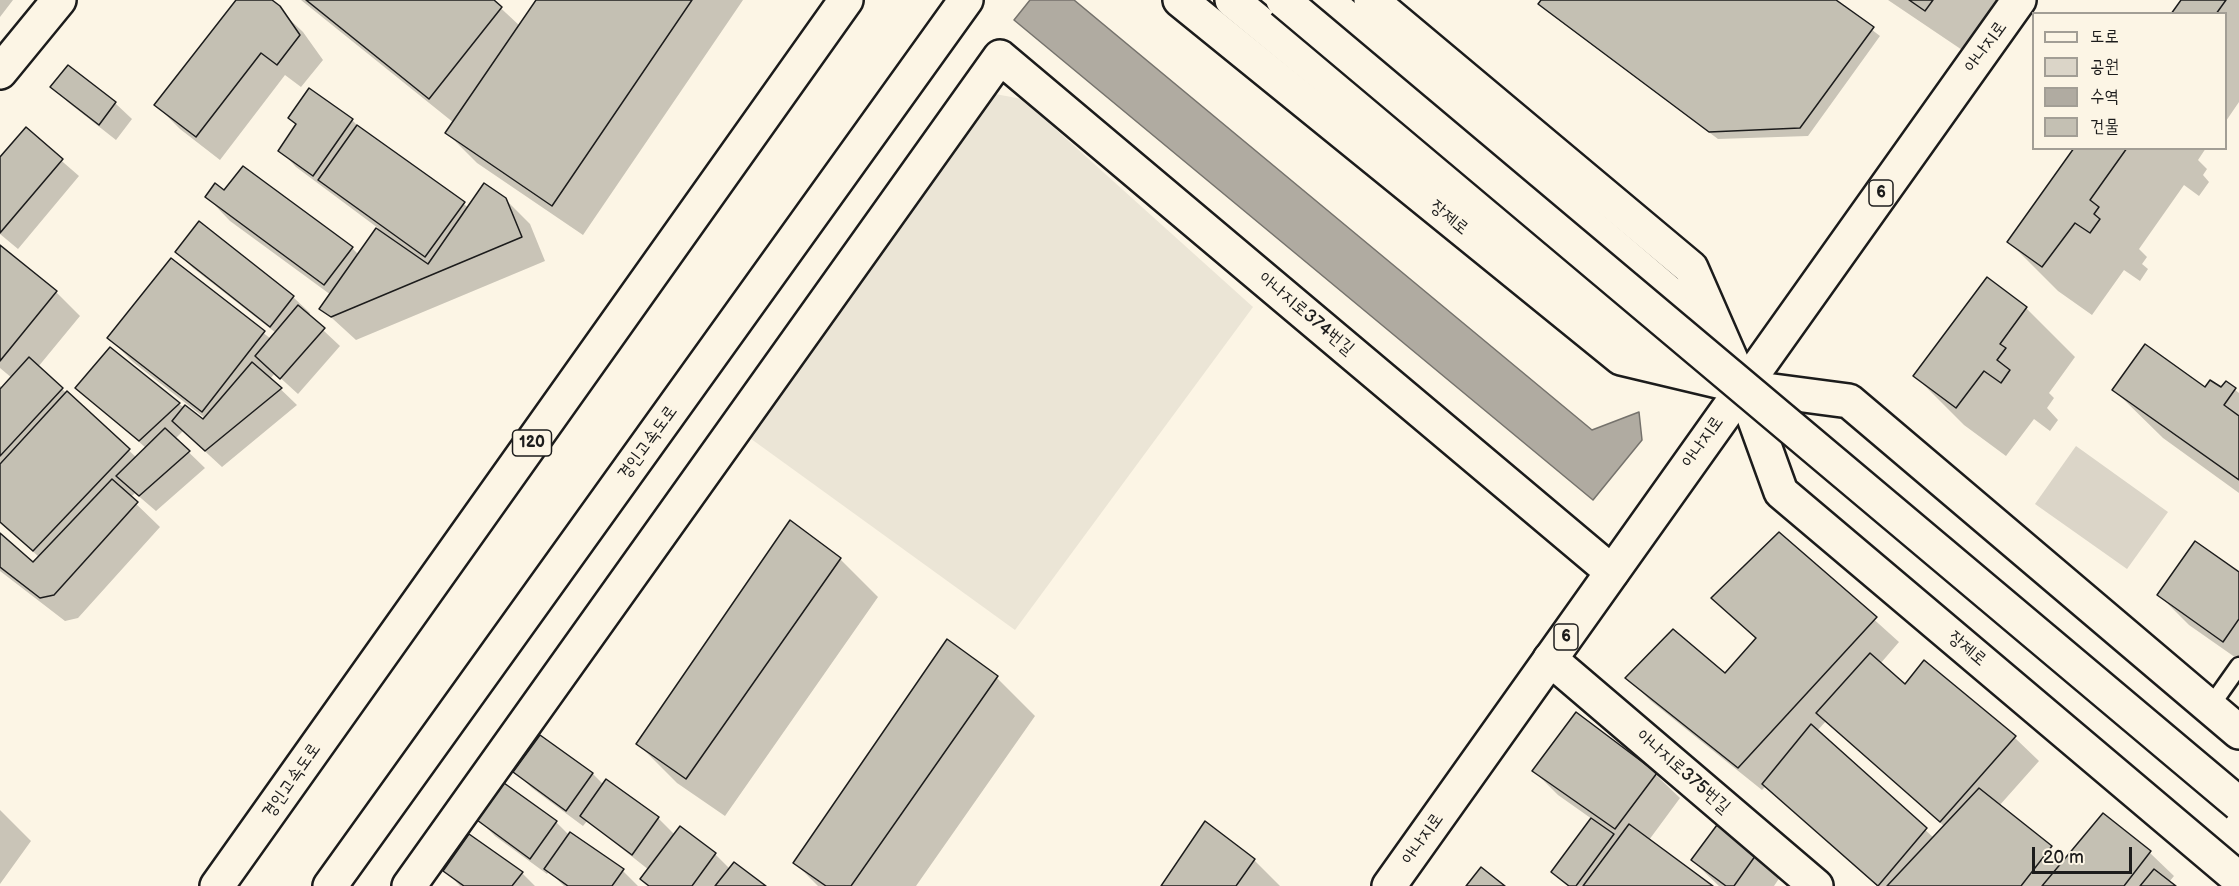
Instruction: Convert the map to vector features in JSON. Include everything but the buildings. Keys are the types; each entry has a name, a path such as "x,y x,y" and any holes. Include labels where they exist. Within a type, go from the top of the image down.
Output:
{"main road":[{"path":"0,72 59,0"},
{"name":"경인고속도로","path":"218,886 846,0"},
{"name":"장제로","path":"1180,0 1621,358 1743,387 1849,401 2239,732"},
{"path":"1232,0 1641,336 1743,387"},
{"path":"1283,0 2239,804"},
{"path":"1326,0 1675,298 1743,387"},
{"name":"장제로","path":"1371,0 1690,268 1743,387 1781,492 2239,879"},
{"name":"아나지로","path":"1389,886 2019,0"},
{"name":"경인고속도로","path":"330,886 965,2"},
{"name":"아나지로374번길","path":"409,886 1000,57 1612,572"},
{"name":"아나지로375번길","path":"1550,659 1803,882"}],"lane":[{"path":"2210,707 2239,666"}],"shaded area":[{"path":"990,93 1022,99 1253,307 1015,630 736,428"}],"green space":[{"path":"2076,446 2168,512 2127,569 2035,504"}],"water":[{"path":"1030,0 1074,0 1592,430 1639,412 1642,440 1593,500 1014,20"}]}
